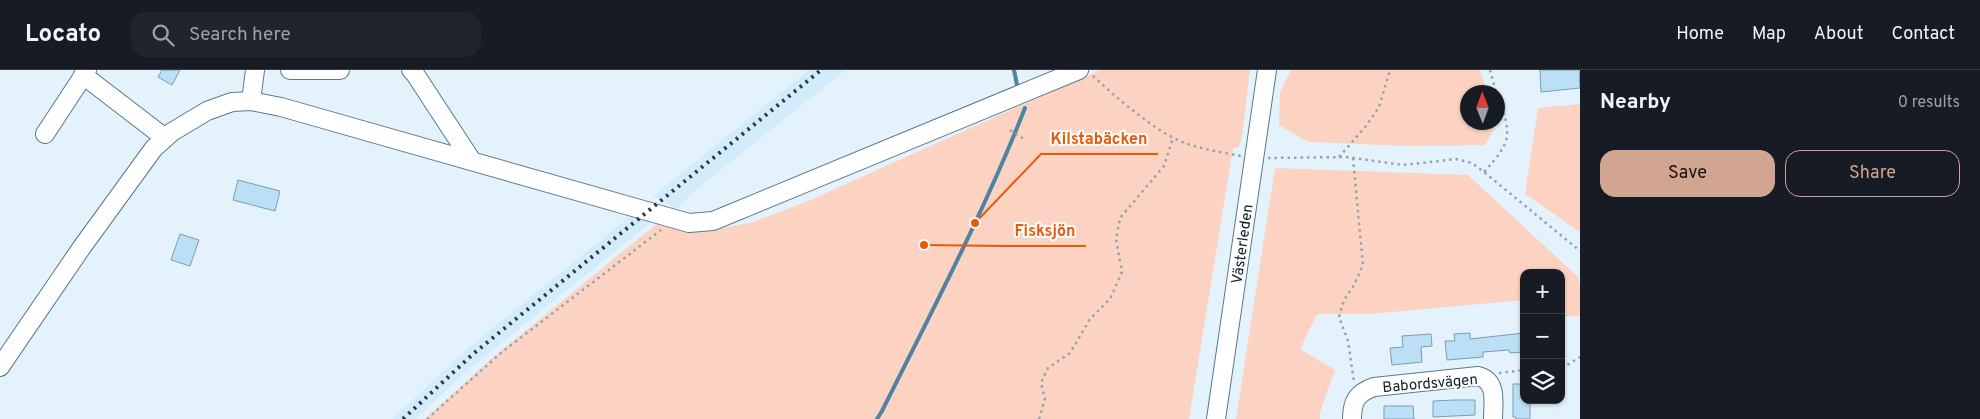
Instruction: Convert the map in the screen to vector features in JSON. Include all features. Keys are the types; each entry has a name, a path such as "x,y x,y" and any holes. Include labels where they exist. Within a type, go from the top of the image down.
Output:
{"street":[{"path":"251,101 255,70"},
{"path":"290,70 340,70"},
{"path":"411,70 472,161"},
{"name":"Västerleden","path":"1216,419 1267,70"},
{"path":"45,134 85,73 165,138"},
{"path":"0,367 82,247 154,148 165,138 207,111 232,102 251,101 290,110 689,223 712,222 1085,73"},
{"name":"Babordsvägen","path":"1355,398 1363,391 1374,387 1478,376 1486,378 1491,384 1493,419"},
{"path":"1352,419 1355,398"}],"path":[{"path":"1339,157 1366,126 1379,107 1390,70"},
{"path":"1490,70 1494,85"},
{"path":"1085,73 1173,138 1214,151 1242,156"},
{"path":"1484,172 1502,152 1508,134 1505,117"},
{"path":"1010,130 1024,139"},
{"path":"1039,419 1045,399 1041,383 1048,368 1070,353 1090,319 1110,299 1122,272 1116,239 1120,218 1164,166 1173,138"},
{"path":"1267,158 1339,157 1402,165 1456,159 1472,163 1580,251"},
{"path":"1353,158 1363,265 1354,285 1344,300 1339,317 1351,358 1355,398"},
{"path":"427,419 502,352 664,228"},
{"path":"1565,365 1580,357"},
{"path":"1486,378 1501,373 1520,371"}],"shaded area":[{"path":"809,70 846,70 692,193 677,209 653,196"},
{"path":"1100,70 1250,70 1242,136 1239,147 1233,148 1189,419 425,419 491,359 659,222 703,232 753,222 808,201"},
{"path":"1291,70 1480,70 1485,85 1460,85 1460,130 1493,130 1485,145 1409,146 1308,142 1279,125 1280,92"},
{"path":"1580,104 1580,232 1525,194 1538,108"},
{"path":"1275,168 1468,175 1578,277 1580,286 1580,316 1565,316 1565,269 1520,269 1520,300 1370,314 1317,314 1300,349 1335,370 1320,412 1320,419 1236,419"},
{"path":"634,213 652,221 474,365 415,419 392,419 467,349"}],"building":[{"path":"162,70 180,70 172,85 158,77"},
{"path":"1540,70 1579,70 1580,88 1541,92"},
{"path":"238,180 280,191 275,211 233,200"},
{"path":"180,234 199,240 190,266 171,260"},
{"path":"1470,333 1470,339 1520,333 1520,352 1510,353 1509,350 1483,352 1483,357 1447,360 1445,341 1455,341 1454,334"},
{"path":"1431,334 1432,346 1421,347 1422,362 1392,365 1390,348 1403,347 1402,336"},
{"path":"1513,384 1520,384 1520,404 1530,404 1530,419 1516,419 1516,417 1513,417"},
{"path":"1475,400 1475,415 1433,417 1433,401"},
{"path":"1384,406 1413,406 1414,419 1384,419"}],"waterway":[{"path":"1014,70 1017,85"},
{"path":"877,419 957,261 1025,108"}],"railway":[{"path":"403,419 473,354 821,70"}],"place":[{"name":"Kilstabäcken","path":"975,223"},
{"name":"Fisksjön","path":"924,245"}]}
